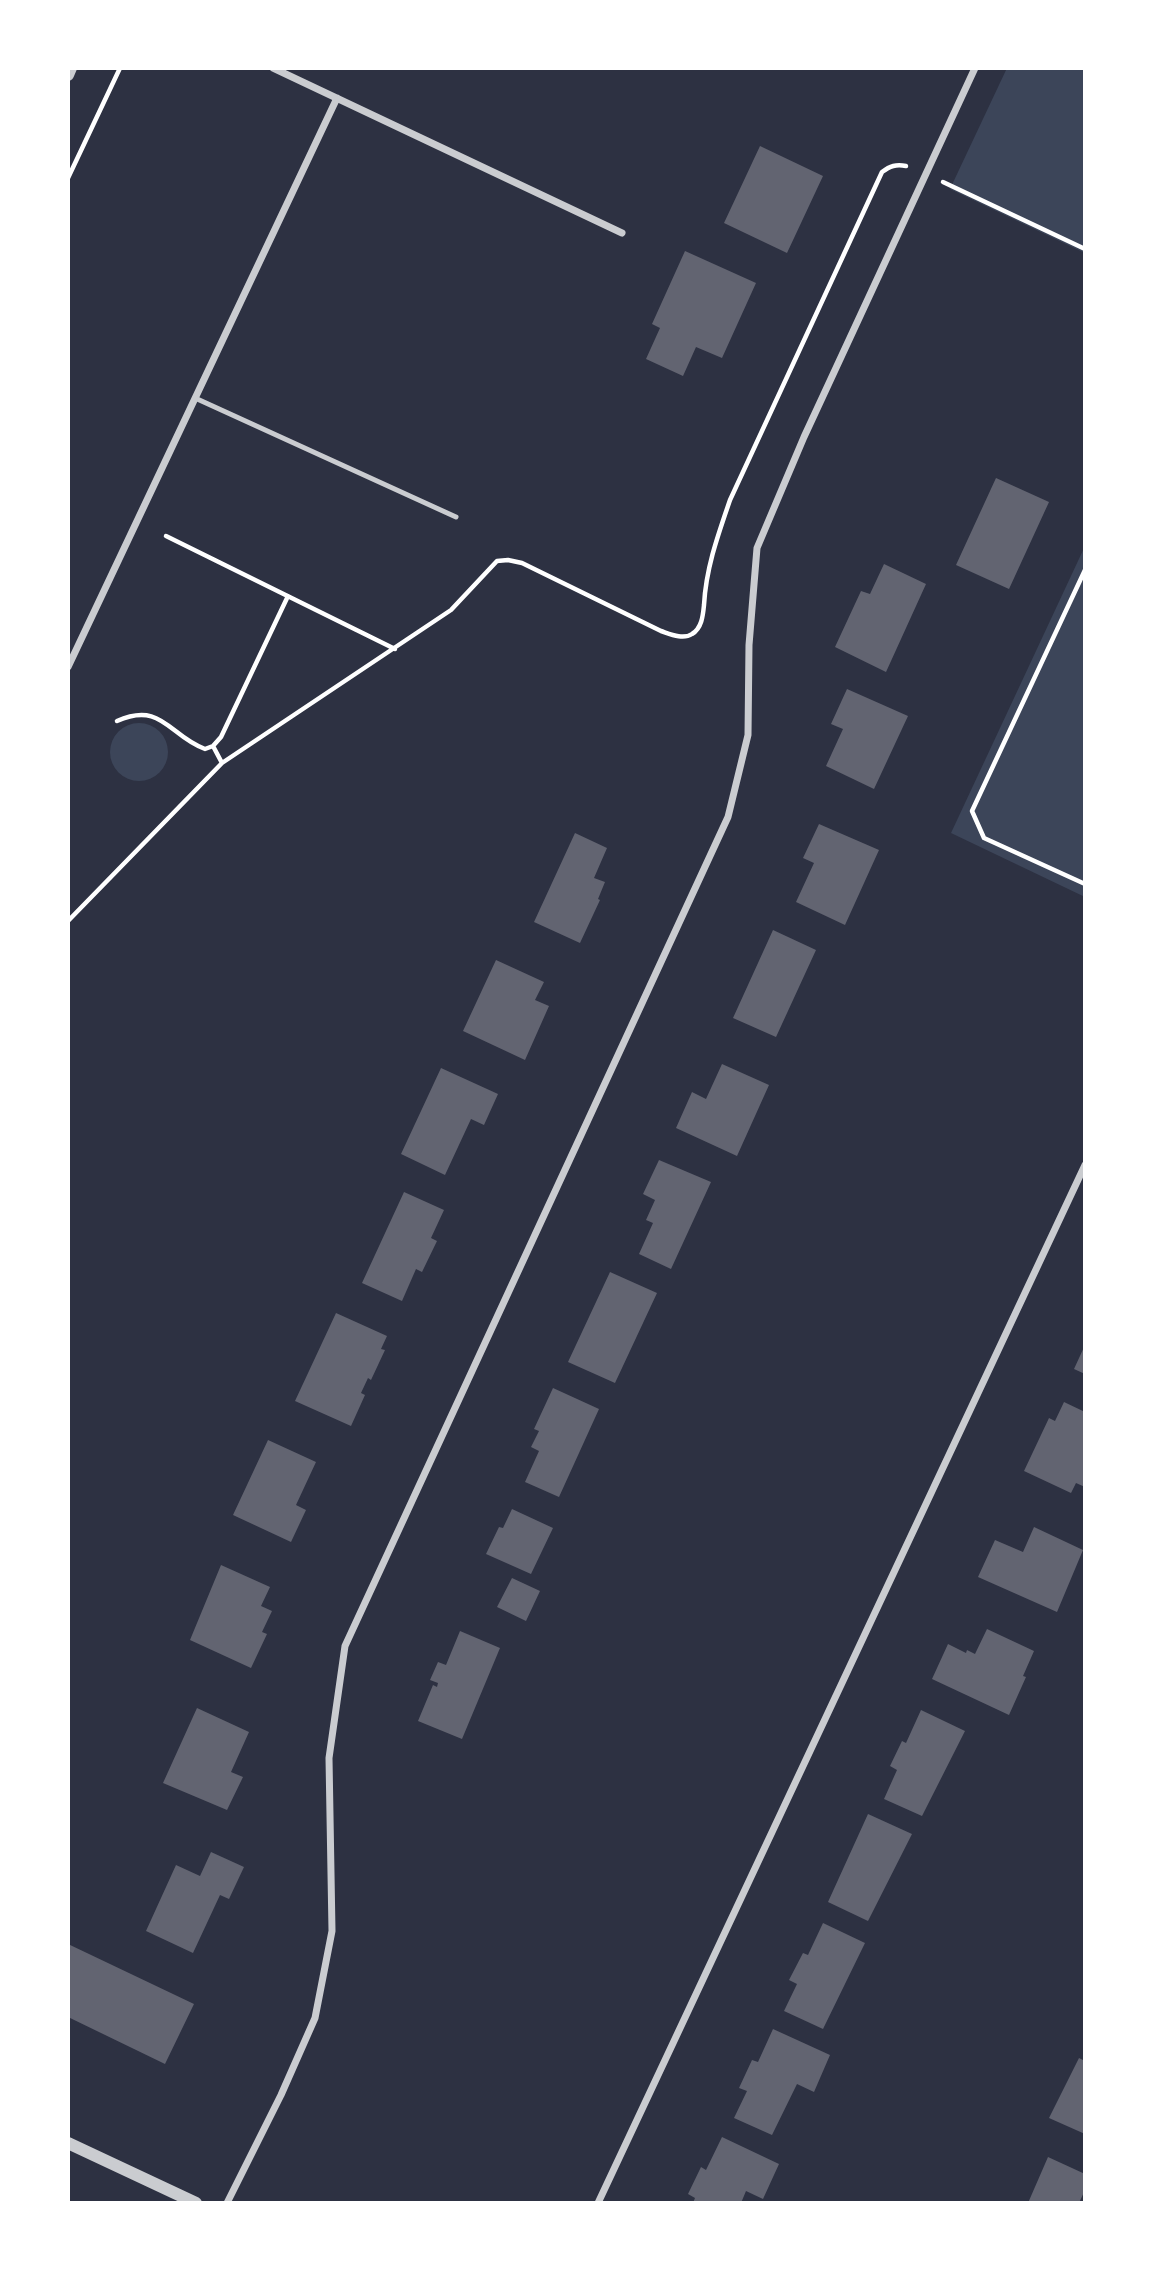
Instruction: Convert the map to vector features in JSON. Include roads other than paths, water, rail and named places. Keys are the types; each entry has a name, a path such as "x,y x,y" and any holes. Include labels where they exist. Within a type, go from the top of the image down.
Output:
{"street":[{"path":"68,75 71,68"},
{"path":"273,68 622,233"},
{"path":"227,2203 281,2095 315,2018 332,1931 329,1758 345,1646 728,817 748,735 749,645 757,548 804,437 975,68"},
{"path":"68,667 337,98"},
{"path":"597,2203 1085,1165"},
{"path":"68,2143 196,2203"}],"lane":[{"path":"195,398 456,517"}]}
